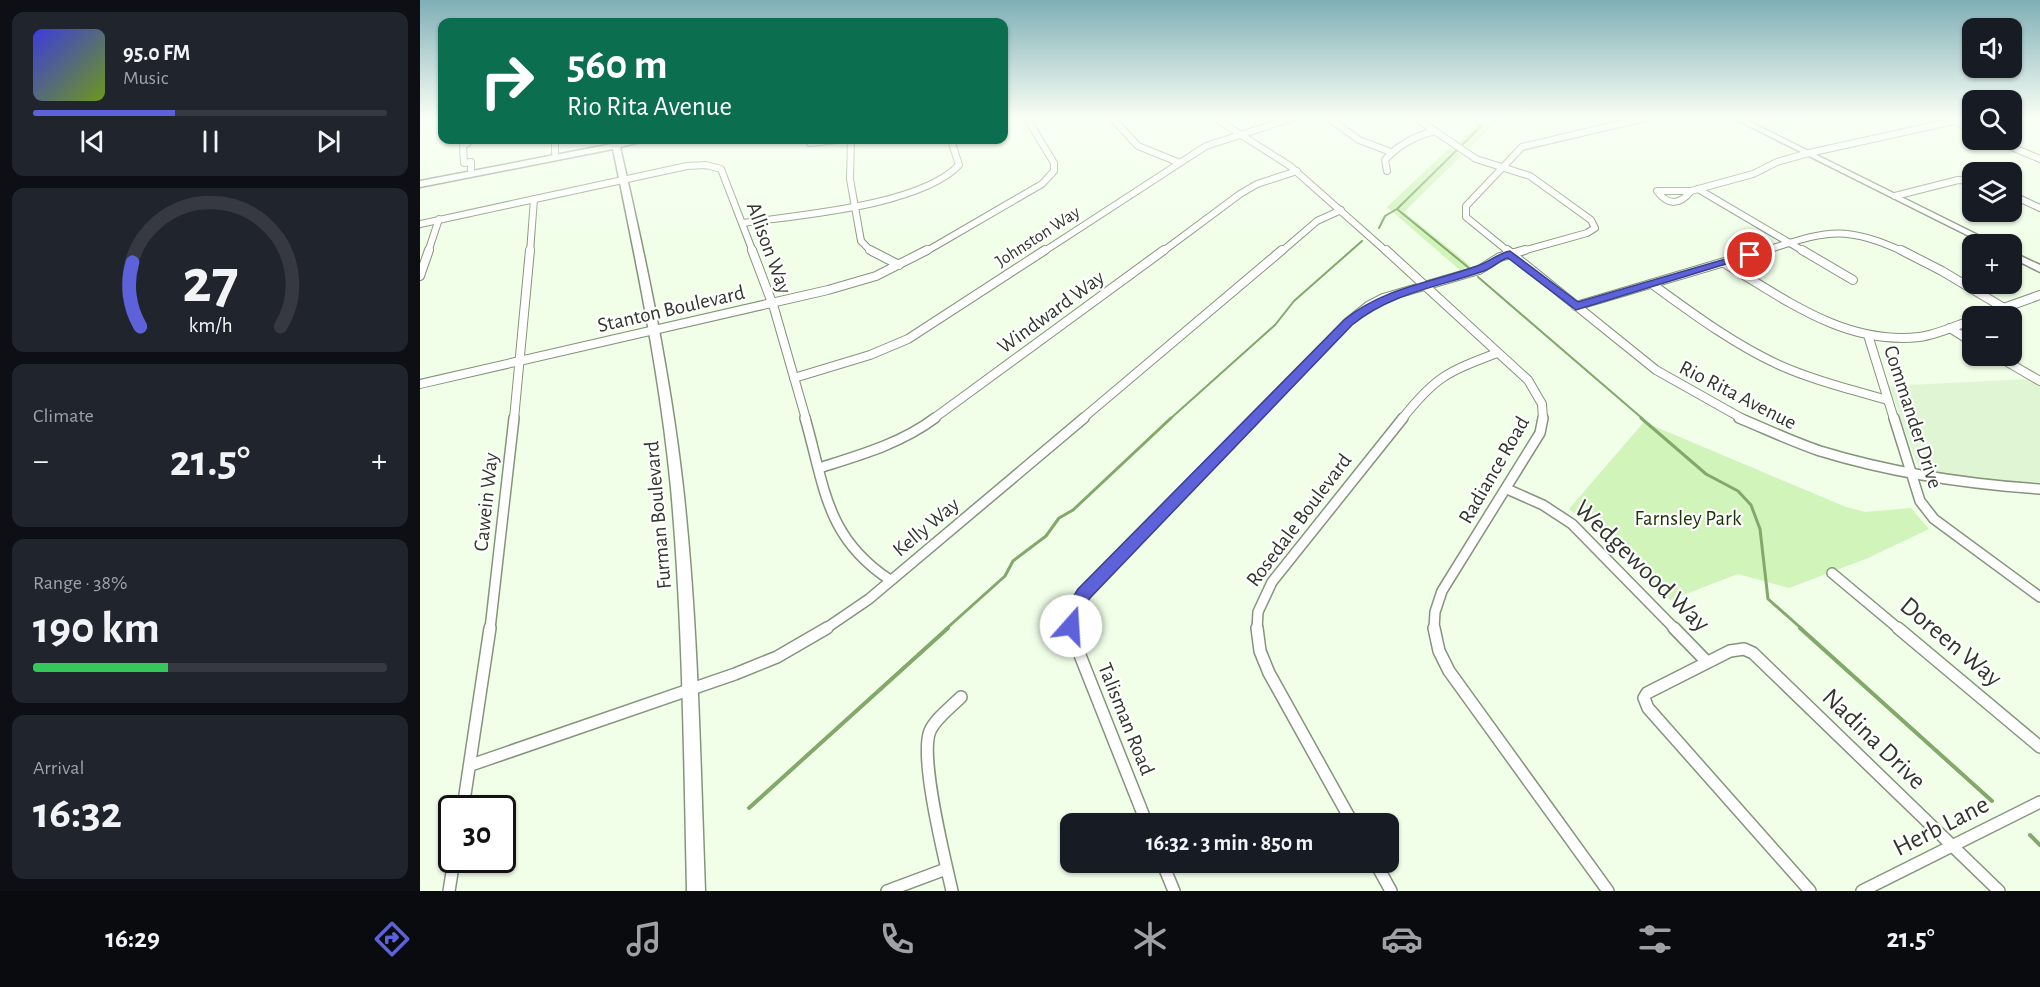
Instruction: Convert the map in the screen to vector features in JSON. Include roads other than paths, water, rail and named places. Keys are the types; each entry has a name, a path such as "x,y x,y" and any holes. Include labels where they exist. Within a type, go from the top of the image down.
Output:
{"street":[{"path":"464,159 464,163 471,162 471,170"},
{"path":"420,182 527,159"},
{"path":"420,182 536,159"},
{"name":"Furman Boulevard","path":"620,159 670,430 677,487 684,568 690,690 696,891"},
{"path":"850,159 850,175 860,236 865,246 899,266"},
{"path":"743,223 915,192 948,176 959,163 957,159"},
{"name":"Stanton Boulevard","path":"420,384 854,284 899,266 1042,184 1051,176 1054,163 1051,159"},
{"path":"1169,159 1180,163"},
{"name":"Johnston Way","path":"794,378 870,355 917,334 1187,159"},
{"name":"Radiance Road","path":"1278,159 1297,171 1425,285 1534,387 1542,402 1544,415 1540,433 1436,602 1433,615 1434,639 1449,671 1608,891"},
{"path":"1386,159 1387,171"},
{"path":"1475,159 1502,167"},
{"name":"Rio Rita Avenue","path":"1510,159 1465,211 1469,220 1656,370 1732,415 1824,452 1911,475 1975,485 2040,489"},
{"path":"1695,190 1684,202 1678,204 1669,201 1657,191 1695,190 1753,174 1790,159"},
{"path":"1820,159 1971,234"},
{"name":"Allison Way","path":"420,224 687,166 718,168 724,173 772,303 819,468 842,538 859,558 890,580"},
{"name":"Talisman Road","path":"1143,813 1072,635 1074,609 1084,594 1356,315 1383,298 1484,268 1500,257 1587,233 1595,228 1591,220 1534,179 1502,167"},
{"name":"Windward Way","path":"819,468 885,447 915,433 1240,194 1257,184 1297,171"},
{"path":"1895,196 1962,180"},
{"path":"1695,190 1853,280"},
{"name":"Cawein Way","path":"465,795 500,562 521,360 534,199"},
{"path":"2022,200 2040,208"},
{"name":"Kelly Way","path":"471,765 690,690 777,657 814,637 850,614 1317,221 1341,210"},
{"path":"420,276 439,219"},
{"path":"1576,306 1834,231 1869,236 1888,244 2000,306"},
{"path":"2022,260 2040,269"},
{"path":"1724,263 1810,316 1868,335 1908,338 1962,324"},
{"path":"1652,284 1719,332 1765,359 1819,381 1887,400"},
{"path":"2010,306 2040,295"},
{"path":"1950,328 1962,336"},
{"name":"Commander Drive","path":"1868,335 1920,501 1934,519 2040,597"},
{"name":"Rosedale Boulevard","path":"1347,813 1264,664 1257,626 1262,601 1272,582 1427,388 1454,369 1497,352"},
{"path":"2014,366 2040,381"},
{"name":"Wedgewood Way","path":"1507,489 1543,505 1572,524 1707,662 1649,691 1645,701 1810,891"},
{"name":"Doreen Way","path":"1832,573 2040,747"},
{"name":"Nadina Drive","path":"1707,662 1737,649 1753,653 1999,891"},
{"path":"952,891 937,827 926,737 931,728 961,697"},
{"name":"Herb Lane","path":"1862,891 2040,802"},
{"path":"886,891 946,869"},
{"path":"449,891 452,873"},
{"path":"1167,873 1174,891"},
{"path":"1381,873 1391,891"}],"waterway":[{"path":"1397,209 1448,159"},
{"path":"1379,228 1385,216 1397,209"},
{"path":"1397,209 1469,268"},
{"path":"1170,419 1275,325 1294,301 1362,241"},
{"path":"1478,277 1643,419"},
{"path":"946,629 1005,576 1013,561 1046,536 1059,518 1073,510 1171,418"},
{"path":"1641,418 1706,474 1738,491 1751,505 1760,529 1768,599 1802,629"},
{"path":"749,808 948,628"},
{"path":"1800,628 1992,801"},
{"path":"2030,835 2040,845"}],"park label":[{"name":"Farnsley Park","path":"1688,518"}]}
